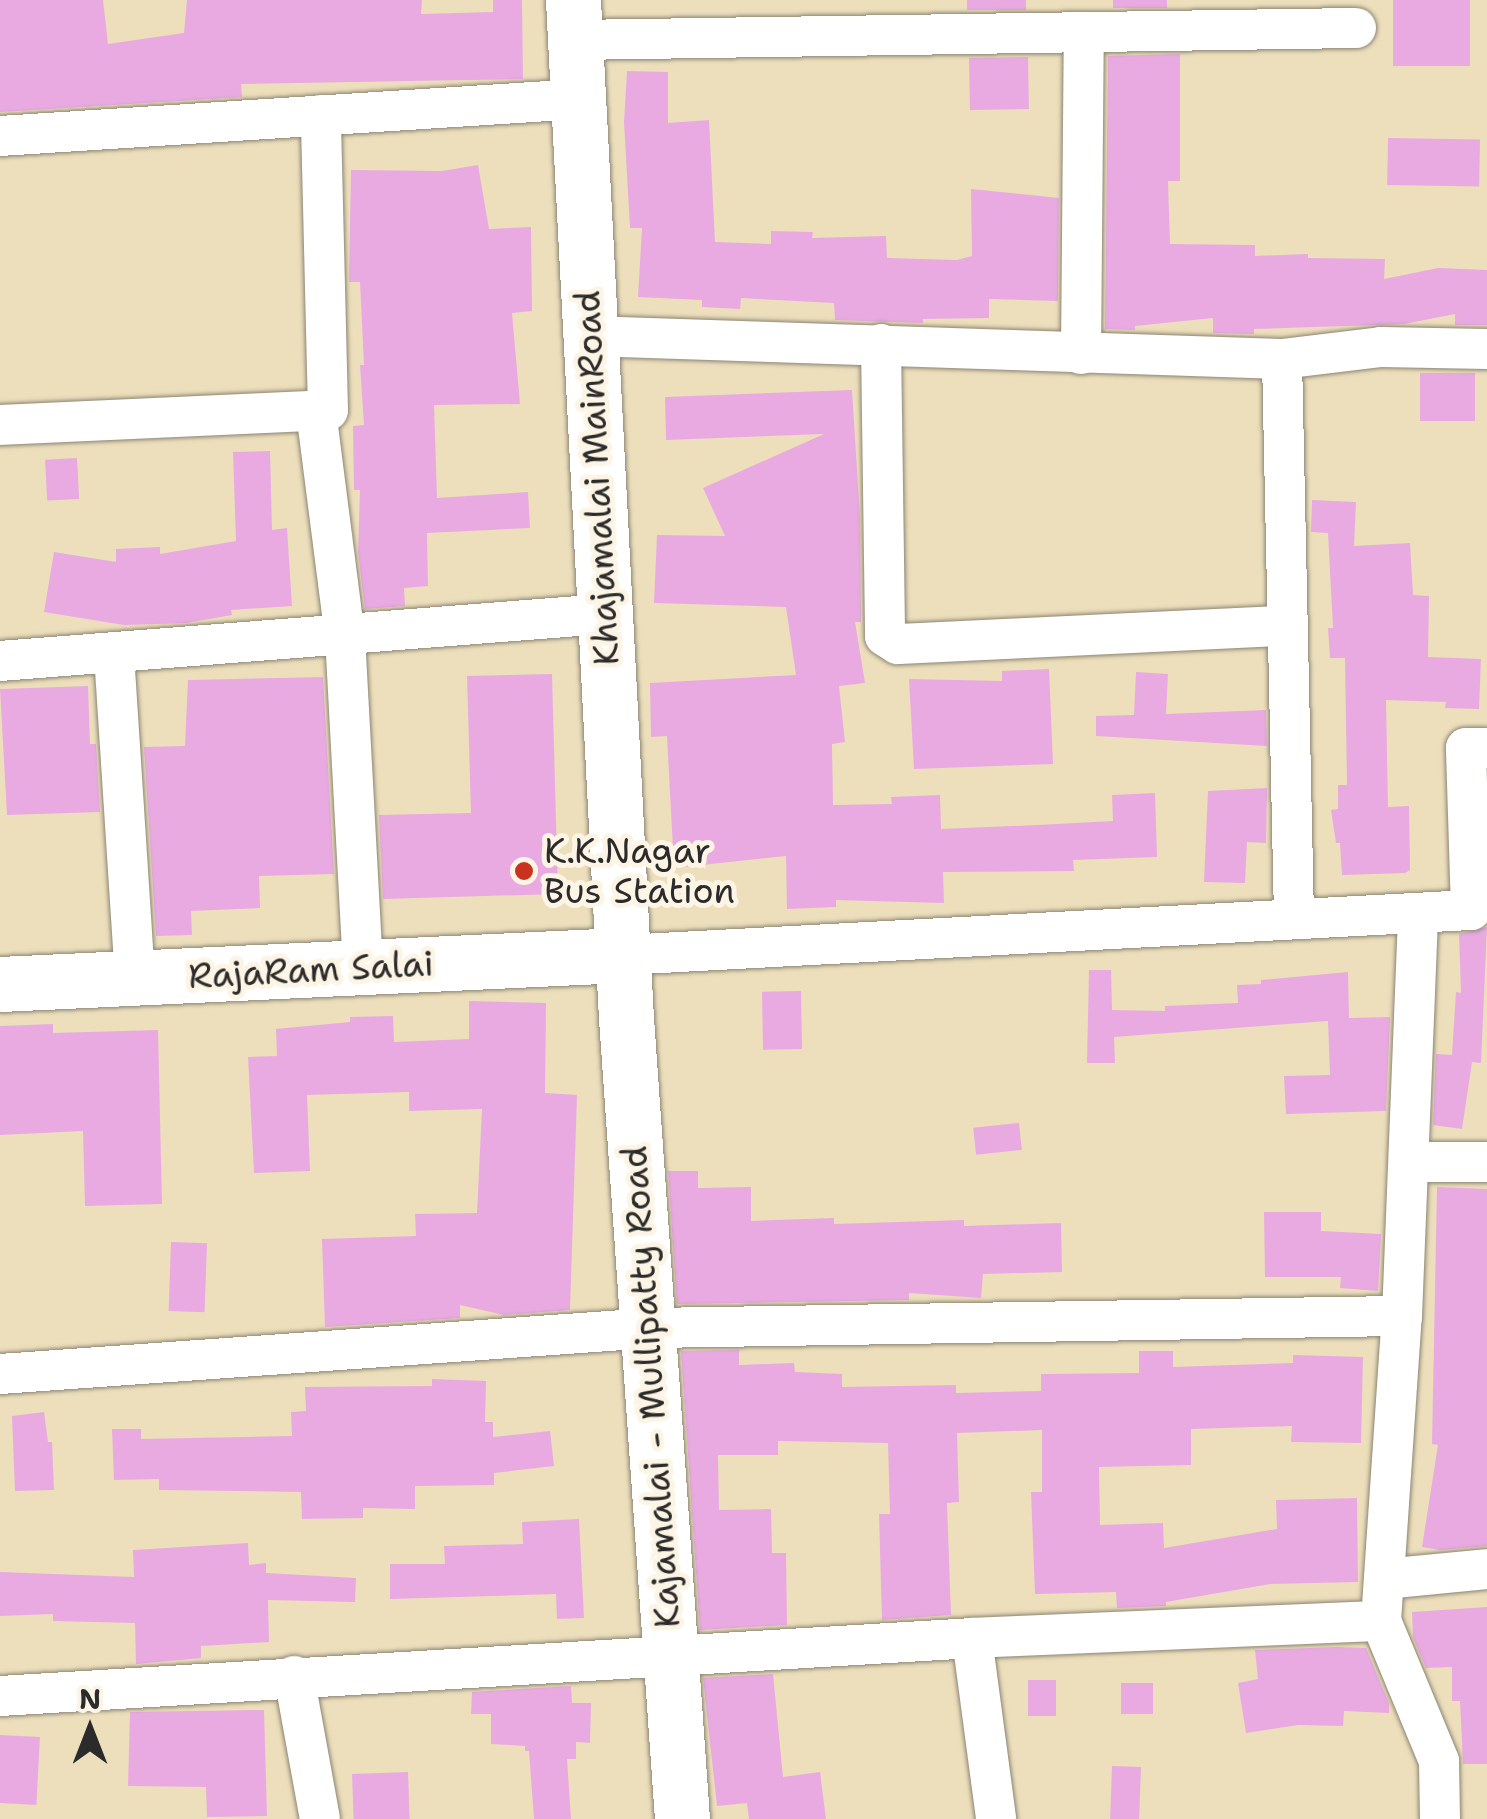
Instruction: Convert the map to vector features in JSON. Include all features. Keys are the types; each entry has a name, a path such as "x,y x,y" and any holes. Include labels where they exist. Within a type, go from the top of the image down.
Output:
{"main road":[{"name":"Khajamalai MainRoad","path":"574,20 623,955"},
{"name":"RajaRam Salai","path":"0,984 623,955"},
{"name":"Kajamalai - Mullipatty Road","path":"623,955 682,1819"}],"street":[{"path":"574,20 1084,32 1356,28"},
{"path":"1081,354 1084,32"},
{"path":"0,136 580,99"},
{"path":"0,425 328,410 321,115"},
{"path":"589,336 889,354 1282,359 1381,347 1487,349"},
{"path":"889,354 885,636 898,644 1286,626"},
{"path":"1282,359 1294,919"},
{"path":"316,410 345,636 363,967"},
{"path":"0,661 604,614"},
{"path":"114,654 134,978"},
{"path":"1416,969 1471,910 1466,748 1487,748"},
{"path":"623,955 1471,910"},
{"path":"1418,913 1402,1316 1381,1621 1438,1761 1440,1819"},
{"path":"1409,1162 1487,1162"},
{"path":"0,1374 651,1328 1402,1316"},
{"path":"1384,1579 1487,1569"},
{"path":"0,1696 972,1638 1381,1621"},
{"path":"972,1638 996,1819"},
{"path":"294,1676 320,1819"}],"building":[{"path":"0,0 103,0 108,44 184,33 187,0 422,0 421,14 493,12 493,0 522,0 523,79 241,84 242,97 0,112"},
{"path":"967,0 1026,0 1026,10 967,10"},
{"path":"1113,0 1167,0 1167,8 1113,8"},
{"path":"1393,0 1470,0 1470,66 1393,66"},
{"path":"1180,54 1180,181 1168,181 1170,244 1255,245 1255,256 1308,254 1308,258 1385,259 1384,279 1438,268 1487,270 1487,325 1455,325 1455,314 1404,324 1254,329 1254,334 1213,333 1213,318 1135,326 1135,330 1105,329 1108,56"},
{"path":"1028,57 1029,109 970,110 969,58"},
{"path":"627,71 668,72 668,123 709,120 715,242 771,244 771,231 813,232 812,238 886,236 887,258 957,260 972,256 971,189 1059,198 1058,301 989,299 989,318 923,319 923,323 835,320 834,303 741,298 740,309 702,307 702,300 638,297 642,228 630,228 624,122"},
{"path":"1388,138 1480,140 1479,187 1387,185"},
{"path":"478,165 489,229 531,227 532,311 512,313 520,404 434,405 437,498 528,492 530,528 427,533 428,586 404,588 405,606 365,609 358,552 360,490 354,490 353,426 364,425 360,365 364,365 360,282 349,282 351,170 442,171"},
{"path":"1420,373 1475,373 1475,421 1420,421"},
{"path":"852,390 860,517 861,622 855,622 865,683 839,686 845,742 832,744 833,805 892,804 891,797 940,795 941,829 1113,821 1112,795 1155,793 1157,857 1073,860 1074,871 943,872 944,903 836,900 836,907 787,909 786,856 674,868 667,736 651,737 650,683 796,675 786,607 654,603 657,535 725,536 703,488 824,434 666,440 665,397"},
{"path":"270,451 272,530 287,528 292,606 231,610 232,615 186,623 124,625 44,612 54,552 116,562 116,549 160,547 160,554 236,541 233,452"},
{"path":"77,458 79,499 47,501 45,460"},
{"path":"1312,500 1356,502 1354,546 1410,543 1413,595 1429,596 1428,657 1481,659 1479,709 1445,708 1446,702 1386,700 1388,807 1409,806 1410,870 1405,873 1342,875 1340,843 1336,843 1331,810 1338,809 1338,785 1347,785 1345,658 1330,658 1328,628 1333,628 1328,533 1311,532"},
{"path":"1049,669 1053,764 914,769 909,679 1002,681 1002,671"},
{"path":"1136,672 1168,674 1166,714 1266,710 1267,746 1096,736 1096,716 1134,715"},
{"path":"552,674 558,894 383,899 379,815 471,813 467,676"},
{"path":"323,677 334,874 259,876 260,908 191,911 192,935 156,936 144,747 185,746 188,680"},
{"path":"88,686 90,744 96,744 100,812 7,815 0,689"},
{"path":"1267,788 1266,843 1247,842 1245,883 1204,882 1208,791"},
{"path":"1487,927 1481,1063 1472,1062 1462,1129 1433,1125 1436,1054 1452,1055 1456,992 1461,993 1459,934"},
{"path":"1089,970 1111,970 1112,1010 1165,1011 1165,1006 1238,1003 1237,985 1348,972 1349,1018 1390,1017 1386,1111 1286,1114 1284,1076 1330,1075 1328,1021 1114,1037 1115,1063 1087,1063"},
{"path":"801,991 802,1049 763,1050 762,992"},
{"path":"469,1001 546,1003 545,1093 577,1095 570,1310 504,1315 460,1305 460,1318 325,1327 322,1239 416,1236 415,1214 477,1213 482,1109 409,1111 409,1092 307,1095 310,1171 254,1173 248,1057 277,1056 276,1029 350,1022 350,1017 393,1016 394,1042 469,1039"},
{"path":"53,1024 53,1033 158,1030 162,1204 85,1206 83,1131 0,1135 0,1026"},
{"path":"1019,1123 1022,1150 976,1155 973,1128"},
{"path":"668,1171 698,1171 698,1188 751,1187 751,1221 834,1218 834,1224 964,1220 964,1226 1061,1223 1062,1272 983,1274 981,1298 909,1293 909,1300 677,1304"},
{"path":"1437,1187 1487,1189 1487,1546 1440,1550 1422,1547 1438,1445 1432,1444"},
{"path":"1264,1212 1321,1212 1321,1231 1381,1234 1378,1291 1340,1288 1341,1277 1265,1277"},
{"path":"171,1242 207,1243 205,1312 169,1311"},
{"path":"739,1350 739,1365 794,1363 795,1372 842,1374 842,1387 956,1385 956,1393 1041,1391 1041,1374 1139,1373 1139,1351 1173,1351 1173,1367 1293,1363 1293,1355 1363,1357 1361,1443 1291,1442 1292,1426 1191,1429 1191,1465 1099,1467 1100,1525 1163,1523 1164,1548 1277,1529 1276,1500 1357,1498 1358,1582 1270,1584 1166,1602 1166,1606 1117,1608 1116,1592 1035,1594 1031,1492 1042,1492 1042,1430 957,1433 959,1502 947,1503 951,1615 882,1620 879,1514 890,1514 888,1443 778,1441 778,1455 718,1455 719,1510 771,1509 772,1553 786,1553 787,1625 700,1630 681,1351"},
{"path":"432,1379 486,1381 485,1422 493,1422 493,1437 550,1431 554,1466 494,1473 494,1485 415,1486 415,1509 363,1508 363,1518 302,1519 301,1492 159,1490 159,1479 114,1480 112,1429 141,1429 141,1439 292,1436 291,1412 306,1411 305,1387 432,1386"},
{"path":"44,1412 48,1442 52,1442 54,1490 15,1491 12,1416"},
{"path":"579,1519 584,1618 557,1619 556,1594 390,1599 390,1564 445,1564 444,1546 523,1544 522,1522"},
{"path":"248,1543 249,1565 266,1563 266,1573 356,1578 355,1602 268,1600 269,1642 201,1646 201,1658 136,1664 135,1623 53,1621 53,1614 0,1616 0,1572 134,1577 133,1550"},
{"path":"1487,1607 1487,1764 1463,1764 1460,1701 1452,1701 1452,1667 1426,1668 1413,1637 1412,1612"},
{"path":"1366,1648 1389,1703 1389,1713 1344,1711 1343,1726 1298,1725 1246,1733 1238,1683 1258,1679 1255,1650"},
{"path":"773,1674 783,1777 820,1772 826,1819 749,1819 747,1803 717,1806 703,1678"},
{"path":"1028,1680 1056,1680 1056,1716 1028,1716"},
{"path":"1121,1683 1153,1683 1153,1714 1121,1714"},
{"path":"571,1686 572,1703 591,1703 590,1743 576,1742 576,1759 567,1759 571,1819 534,1819 529,1751 525,1751 525,1746 491,1744 491,1714 471,1714 472,1692"},
{"path":"264,1710 267,1816 207,1817 206,1787 128,1786 130,1712"},
{"path":"0,1735 40,1737 36,1805 0,1803"},
{"path":"1112,1766 1141,1767 1139,1819 1110,1819"},
{"path":"408,1772 410,1819 354,1819 352,1774"}],"place":[{"name":"K.K.Nagar Bus Station","path":"524,871"}]}
